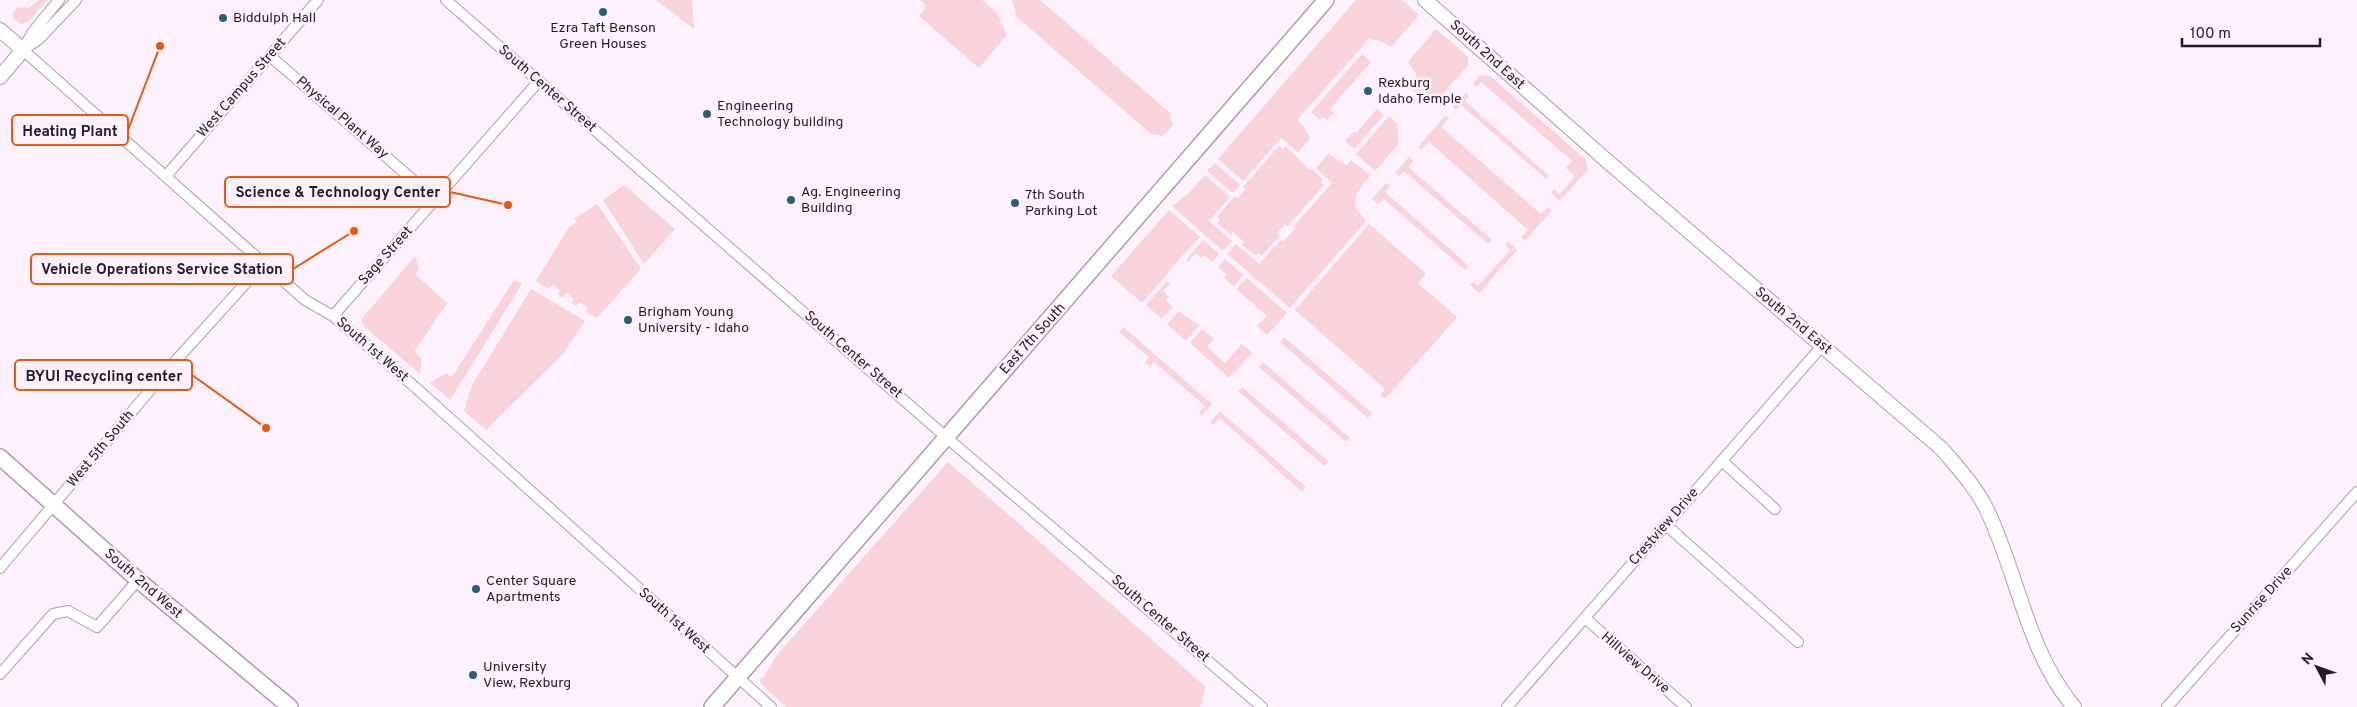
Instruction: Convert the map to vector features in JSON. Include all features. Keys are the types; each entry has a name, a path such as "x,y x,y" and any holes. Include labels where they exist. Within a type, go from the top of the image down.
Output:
{"main road":[{"name":"East 7th South","path":"712,707 1084,281 1326,0"},
{"name":"South 2nd West","path":"0,457 138,580 290,707"}],"street":[{"path":"0,77 23,50 32,33 59,0"},
{"path":"23,50 39,40 76,0"},
{"name":"West Campus Street","path":"166,176 318,0"},
{"name":"South Center Street","path":"446,0 946,437 1262,707"},
{"name":"South 2nd East","path":"1425,0 1942,449 1985,507 2040,654 2074,707"},
{"name":"South 1st West","path":"0,30 263,264 305,300 333,316 416,388 739,677 770,707"},
{"name":"Physical Plant Way","path":"270,56 436,200"},
{"name":"Sage Street","path":"333,316 538,82"},
{"name":"West 5th South","path":"0,568 162,376 263,264"},
{"name":"Crestview Drive","path":"1507,707 1822,346"},
{"path":"1722,461 1775,509"},
{"name":"Sunrise Drive","path":"2167,707 2357,492"},
{"path":"1666,525 1798,642"},
{"path":"0,674 53,614 68,611 97,627 138,580"},
{"name":"Hillview Drive","path":"1584,618 1686,707"}],"shaded area":[{"path":"39,0 47,0 28,22 21,24 13,19 13,13 17,7 29,8"},
{"path":"656,0 692,0 694,29"},
{"path":"920,0 982,0 997,13 1007,35 979,68 919,16 927,6"},
{"path":"1012,0 1040,0 1169,112 1173,125 1163,136 1151,134 1017,17"},
{"path":"1356,0 1402,0 1419,15 1391,47 1381,41 1369,39 1297,120 1303,125 1310,138 1298,152 1281,138 1243,181 1218,159"},
{"path":"1436,29 1468,57 1468,65 1440,97 1423,98 1414,92 1417,77 1408,62"},
{"path":"1362,54 1371,62 1330,109 1334,113 1327,120 1323,117 1320,120 1311,112"},
{"path":"1480,75 1490,76 1585,159 1588,169 1560,201 1551,193 1554,189 1560,194 1575,176 1566,168 1572,161 1481,82 1477,87 1473,84"},
{"path":"1466,93 1469,96 1465,101 1549,176 1546,179 1461,105 1456,110 1453,107"},
{"path":"1377,109 1384,115 1354,149 1345,141 1354,131 1356,133"},
{"path":"1389,116 1397,123 1399,144 1375,171 1356,154"},
{"path":"1445,116 1449,118 1441,127 1541,214 1548,207 1552,210 1525,241 1521,237 1528,230 1429,142 1421,150 1418,147"},
{"path":"1279,146 1283,149 1286,146 1308,169 1310,168 1323,179 1321,182 1324,185 1288,226 1285,224 1277,233 1280,235 1262,256 1258,253 1256,256 1242,245 1244,242 1233,232 1231,235 1217,223 1220,219 1217,217 1235,196 1238,198 1245,190 1243,187"},
{"path":"1328,154 1347,165 1351,160 1370,176 1359,191 1355,204 1366,221 1290,308 1227,254 1236,244 1259,264 1281,240 1283,242 1296,228 1294,226 1332,183 1316,168"},
{"path":"1409,157 1413,161 1408,167 1492,240 1488,244 1404,171 1399,176 1395,173"},
{"path":"1215,163 1240,185 1233,193 1207,171"},
{"path":"1205,175 1230,197 1209,221 1232,241 1223,251 1172,206 1189,193"},
{"path":"1386,183 1390,186 1385,192 1469,266 1465,270 1384,199 1378,204 1372,199"},
{"path":"624,185 675,229 644,264 603,200"},
{"path":"597,204 641,269 597,318 586,312 588,307 579,302 576,306 572,303 574,298 566,293 563,298 558,295 560,290 552,285 549,289 536,281 569,227 577,222 574,219"},
{"path":"1169,210 1200,237 1168,271 1142,303 1111,276"},
{"path":"1369,224 1426,274 1418,283 1457,317 1385,399 1380,395 1385,389 1295,310"},
{"path":"1203,240 1219,254 1212,262 1205,255 1201,258 1195,253 1188,262 1186,260"},
{"path":"1508,241 1517,250 1479,293 1470,285 1473,282 1478,286 1510,250 1505,245"},
{"path":"415,256 419,270 415,274 447,303 414,352 422,358 420,374 364,326 361,320"},
{"path":"1225,259 1243,275 1234,287 1224,278 1226,274 1218,267"},
{"path":"1247,278 1287,313 1267,335 1257,326 1267,316 1236,289"},
{"path":"514,280 522,284 450,400 430,383 446,373 452,377"},
{"path":"1167,281 1170,283 1163,291 1169,296 1166,300 1173,307 1162,319 1146,305"},
{"path":"531,289 585,321 564,353 486,430 464,411 472,385"},
{"path":"1179,311 1199,326 1186,341 1167,324"},
{"path":"1123,327 1212,404 1202,416 1199,413 1205,406 1154,362 1149,366 1145,362 1149,357 1119,332"},
{"path":"1202,329 1214,339 1207,347 1225,363 1242,344 1252,353 1229,378 1190,343"},
{"path":"1284,337 1372,413 1368,418 1280,342"},
{"path":"1263,362 1350,438 1346,442 1259,367"},
{"path":"1242,387 1328,461 1324,466 1238,391"},
{"path":"1220,411 1306,487 1302,492 1220,418 1214,425 1210,422"},
{"path":"948,462 1206,687 1200,707 786,707 761,684 760,679 764,677 776,656"}],"place":[{"name":"Ezra Taft Benson Green Houses","path":"603,12"},
{"name":"Biddulph Hall","path":"223,18"},
{"name":"Heating Plant","path":"160,46"},
{"name":"Rexburg Idaho Temple","path":"1368,91"},
{"name":"Engineering Technology building","path":"707,114"},
{"name":"Ag. Engineering Building","path":"791,200"},
{"name":"7th South Parking Lot","path":"1015,203"},
{"name":"Science & Technology Center","path":"508,205"},
{"name":"Vehicle Operations Service Station","path":"354,231"},
{"name":"Brigham Young University - Idaho","path":"628,320"},
{"name":"BYUI Recycling center","path":"266,428"},
{"name":"Center Square Apartments","path":"476,589"},
{"name":"University View, Rexburg","path":"473,675"}]}
